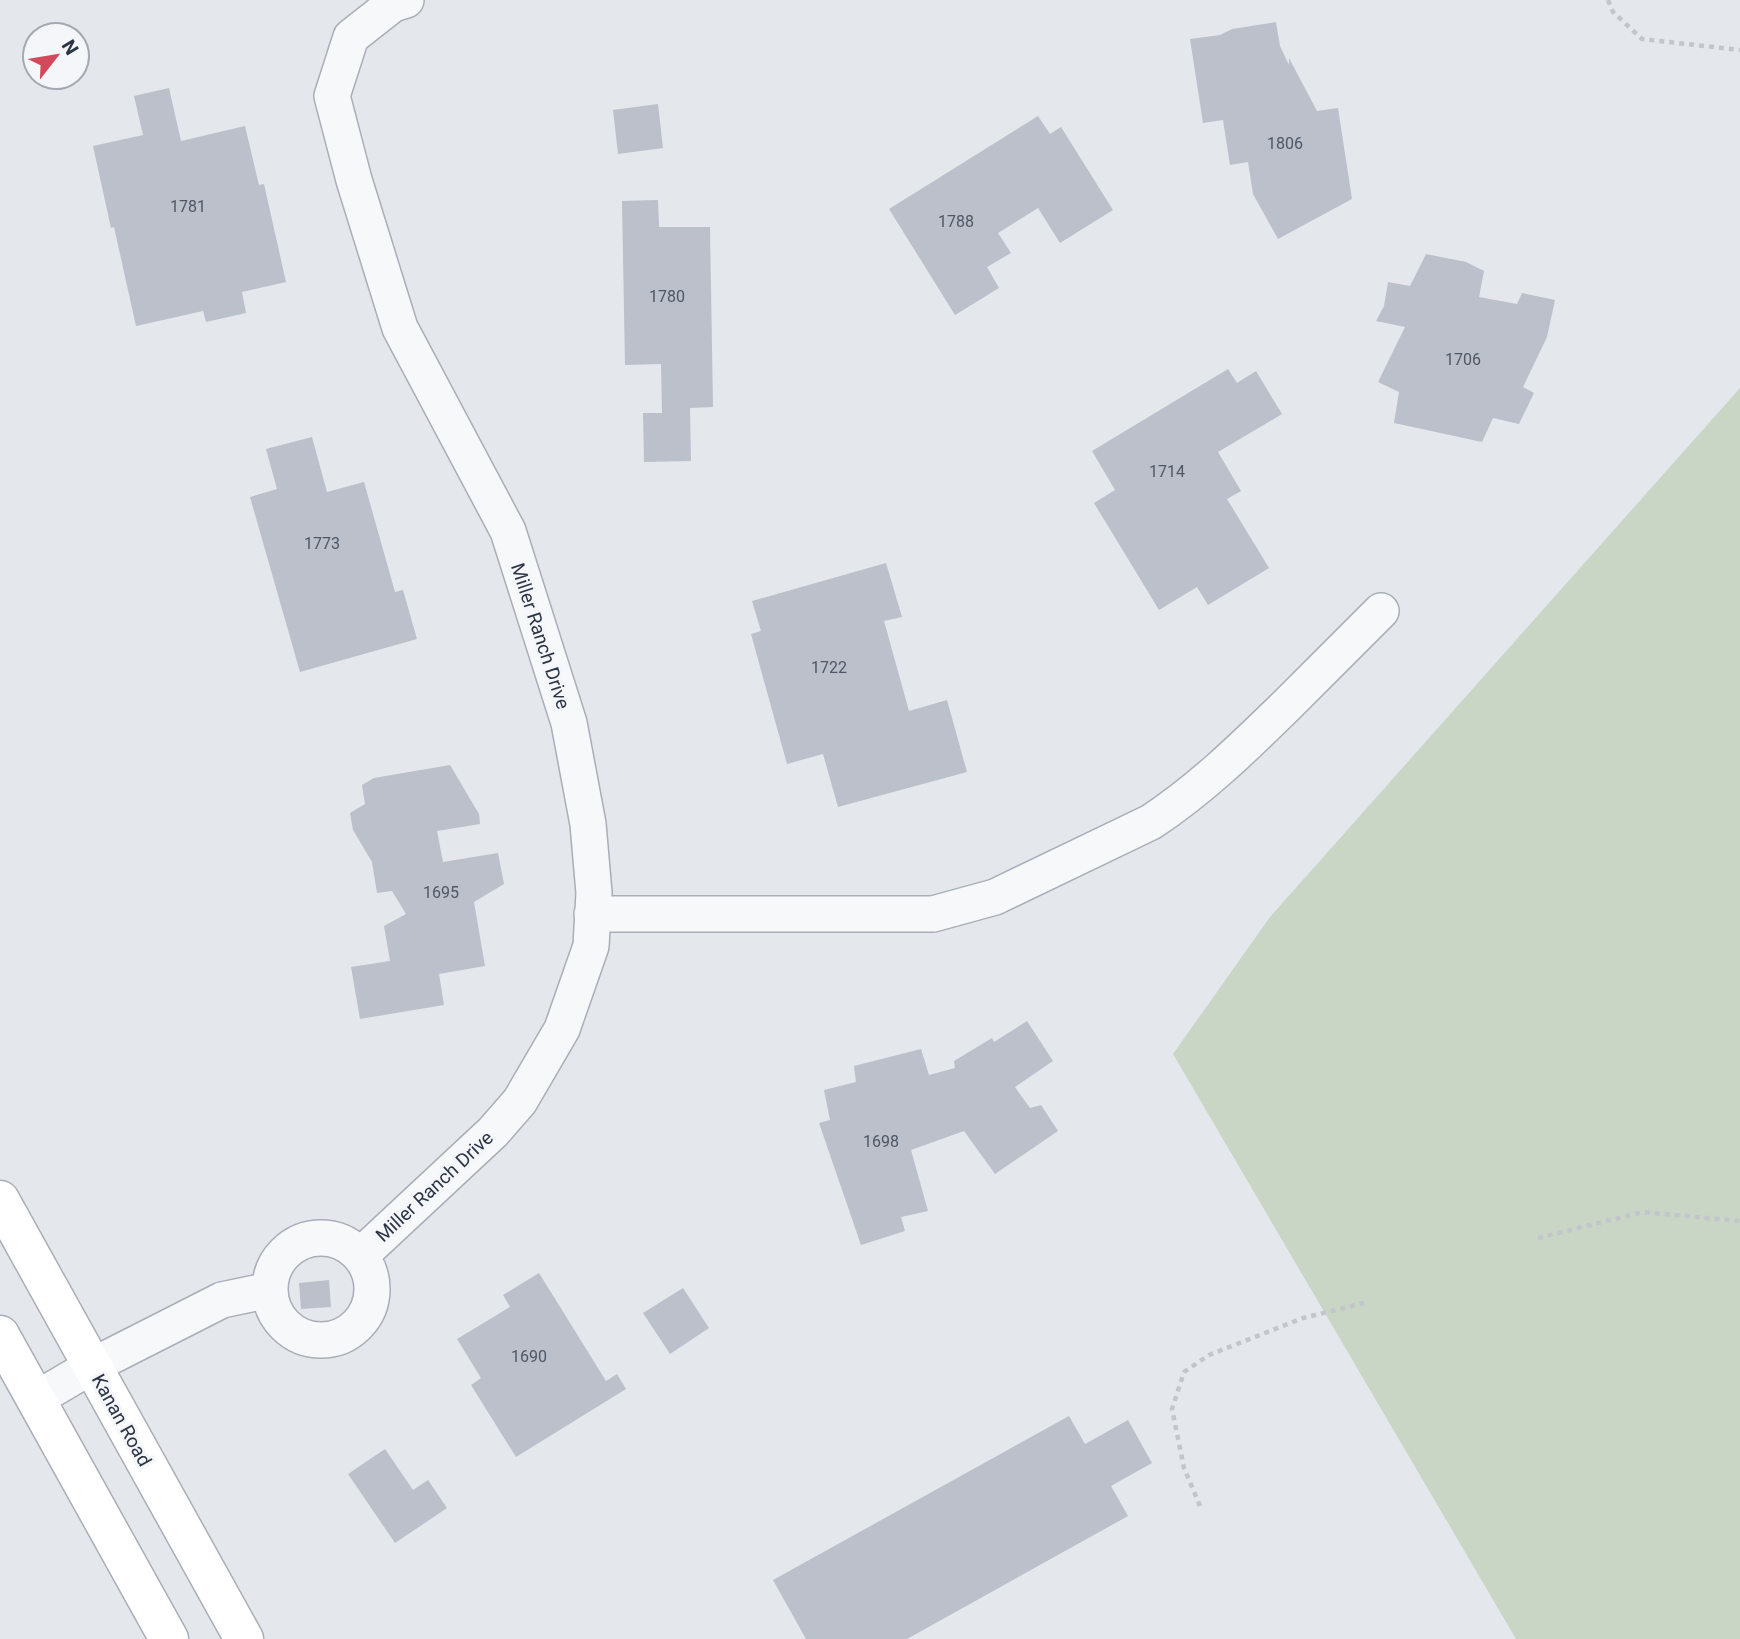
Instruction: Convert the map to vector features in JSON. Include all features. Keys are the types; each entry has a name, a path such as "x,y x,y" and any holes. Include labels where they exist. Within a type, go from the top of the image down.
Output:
{"main road":[{"name":"Kanan Road","path":"0,1200 244,1639"},
{"path":"0,1335 169,1639"}],"street":[{"name":"Miller Ranch Drive","path":"360,1255 493,1132 520,1101 562,1028 590,946 594,893 588,824 569,723 508,531 400,328 354,180 332,96 351,37 393,4 406,0"},
{"path":"592,914 933,914 995,897 1151,822 1199,789 1381,611"},
{"name":"Miller Ranch Drive","path":"324,1237 341,1240 360,1255 372,1279 373,1296 368,1312 357,1326 344,1335 327,1340 310,1339 294,1333 273,1307 270,1290 272,1273 279,1258 291,1246 307,1239 324,1237"},
{"path":"36,1399 92,1366 222,1300 270,1290"}],"path":[{"path":"1608,0 1613,12 1642,39 1740,50"},
{"path":"1538,1238 1643,1212 1740,1220"},
{"path":"1200,1506 1184,1468 1172,1409 1184,1372 1209,1355 1303,1318 1364,1303"}],"green space":[{"path":"1740,388 1740,1639 1516,1639 1173,1054 1270,917"}],"building":[{"path":"1276,22 1280,46 1317,111 1338,108 1352,199 1278,239 1253,194 1248,162 1230,165 1223,120 1203,123 1190,39"},
{"path":"169,88 181,141 245,126 259,185 264,184 286,282 242,292 246,313 206,322 203,311 136,326 93,146 143,135 134,96"},
{"path":"658,104 663,148 618,154 613,110"},
{"path":"1038,116 1050,134 1061,127 1113,210 1060,243 1038,208 998,233 1011,253 987,267 999,288 955,315 889,209"},
{"path":"658,200 659,227 710,227 713,407 690,408 691,461 644,462 643,413 662,413 661,364 625,365 622,201"},
{"path":"1426,254 1466,262 1484,271 1479,297 1517,304 1522,293 1555,300 1547,337 1523,387 1534,393 1519,424 1493,418 1482,442 1394,423 1399,392 1378,382 1405,327 1376,321 1384,306 1388,282 1410,286"},
{"path":"1228,369 1237,383 1256,371 1282,414 1218,452 1241,491 1227,499 1269,568 1208,605 1197,587 1159,610 1094,503 1115,490 1092,451"},
{"path":"312,437 327,492 364,482 395,592 403,590 417,639 300,672 250,497 277,489 266,449"},
{"path":"886,563 902,617 884,621 909,711 947,700 967,772 838,807 823,754 787,764 751,634 761,631 752,601"},
{"path":"450,765 479,814 480,824 437,831 443,862 498,853 504,884 474,902 485,966 439,974 444,1005 360,1019 351,967 390,961 384,926 406,914 392,891 377,893 372,862 353,830 350,813 365,804 362,785 374,778"},
{"path":"1027,1021 1053,1061 1015,1087 1030,1108 1041,1105 1058,1131 995,1174 964,1131 911,1150 928,1211 901,1217 905,1231 861,1245 819,1123 830,1120 824,1090 856,1082 854,1066 921,1049 929,1075 955,1068 954,1061 992,1038 994,1042"},
{"path":"539,1273 606,1381 617,1374 626,1389 516,1457 471,1385 481,1378 457,1339 510,1307 503,1295"},
{"path":"329,1280 331,1307 301,1309 299,1283"},
{"path":"683,1288 709,1328 670,1354 643,1313"},
{"path":"1069,1416 1085,1444 1128,1420 1152,1463 1111,1486 1128,1516 907,1639 806,1639 773,1580"},
{"path":"385,1449 413,1490 428,1480 447,1508 395,1543 348,1474"}]}
